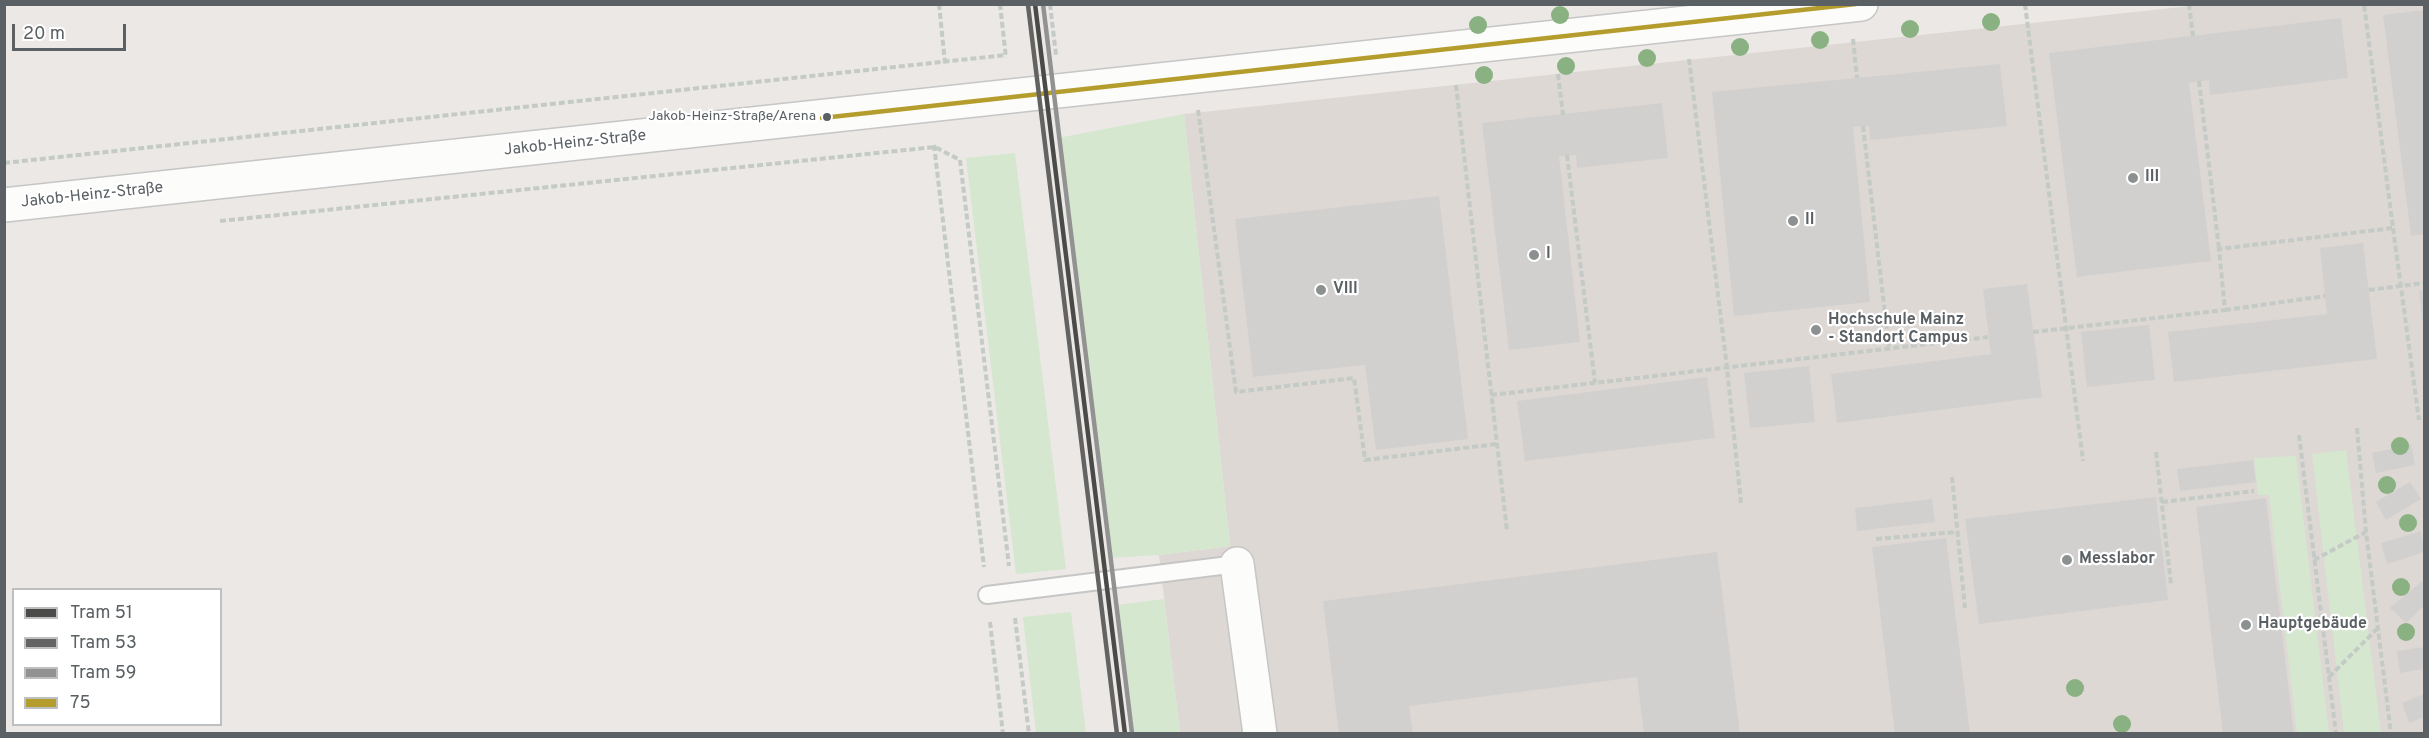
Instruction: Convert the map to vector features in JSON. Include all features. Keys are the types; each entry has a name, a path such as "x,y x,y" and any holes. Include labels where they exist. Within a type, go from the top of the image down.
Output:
{"street":[{"name":"Jakob-Heinz-Straße","path":"4,205 1010,98 1861,4"},
{"path":"1237,564 1260,734"}],"lane":[{"path":"987,595 1237,564"}],"path":[{"path":"939,4 945,62 934,147 1003,734"},
{"path":"1000,4 1010,98"},
{"path":"1050,4 1051,14"},
{"path":"2025,4 2083,461"},
{"path":"2189,4 2193,36"},
{"path":"2364,4 2419,420"},
{"path":"1685,24 1741,502"},
{"path":"1554,38 1563,115"},
{"path":"1452,49 1507,531"},
{"path":"4,163 1006,55"},
{"path":"1194,77 1236,392 1354,378 1365,460 1497,444"},
{"path":"2199,81 2225,310"},
{"path":"1863,126 1888,348"},
{"path":"219,221 934,147 960,160 1029,734"},
{"path":"1567,155 1595,383"},
{"path":"2219,249 2393,228"},
{"path":"2369,290 2424,283"},
{"path":"2033,332 2325,296"},
{"path":"1491,395 1988,337"},
{"path":"2357,428 2366,532 2390,733"},
{"path":"2299,435 2336,734"},
{"path":"2156,452 2170,585"},
{"path":"1952,477 1965,608"},
{"path":"2162,502 2254,491"},
{"path":"1876,539 1956,532"},
{"path":"2314,560 2366,532"},
{"path":"2329,677 2378,628"}],"shaded area":[{"name":"Hochschule Mainz - Standort Campus","path":"2200,5 2424,5 2424,733 1180,733 1159,555 1230,546 1184,114"}],"green space":[{"path":"1184,114 1230,546 1159,555 1110,558 1058,138"},
{"path":"1015,153 1066,569 1016,574 966,158"},
{"path":"2346,450 2381,733 2344,733 2312,454"},
{"path":"2296,456 2329,733 2297,733 2269,495 2258,495 2254,458"},
{"path":"1164,599 1180,733 1132,733 1116,605"},
{"path":"1071,612 1086,733 1036,733 1023,617"}],"building":[{"path":"2424,10 2424,234 2411,236 2383,15"},
{"name":"III","path":"2341,18 2348,78 2210,95 2209,80 2189,83 2211,261 2077,277 2049,53"},
{"name":"II","path":"2000,64 2007,126 1870,140 1869,126 1853,127 1870,302 1734,316 1712,92"},
{"name":"I","path":"1662,103 1668,158 1577,168 1576,155 1559,156 1580,342 1509,350 1482,123"},
{"name":"VIII","path":"1439,196 1468,439 1376,450 1365,365 1253,377 1235,219"},
{"path":"2363,243 2377,359 2174,382 2168,332 2327,314 2320,248"},
{"path":"2027,284 2042,397 1837,423 1831,374 1991,354 1983,289"},
{"path":"2424,290 2424,326 2423,326 2419,291"},
{"path":"2149,325 2155,380 2087,387 2081,332"},
{"path":"1809,366 1815,422 1750,428 1744,373"},
{"path":"1707,377 1715,438 1525,461 1517,401"},
{"path":"2411,445 2415,465 2376,473 2372,453"},
{"path":"2253,460 2256,482 2180,491 2177,469"},
{"path":"2410,482 2421,499 2386,520 2376,502"},
{"name":"Messlabor","path":"2156,497 2168,600 1979,624 1965,519"},
{"name":"Hauptgebäude","path":"2266,498 2294,734 2223,734 2196,507"},
{"path":"1932,499 1935,522 1857,531 1855,508"},
{"path":"2421,531 2424,552 2387,564 2381,543"},
{"path":"1946,538 1970,734 1895,734 1872,547"},
{"path":"1717,552 1740,734 1644,734 1637,677 1409,706 1413,734 1339,734 1323,601"},
{"path":"2422,581 2424,606 2406,623 2390,608"},
{"path":"2424,647 2424,669 2400,673 2397,651"},
{"path":"2424,694 2424,717 2409,723 2402,703"}],"tram line":[{"name":"51","path":"1035,4 1125,734"},
{"name":"59","path":"1043,4 1132,733"},
{"name":"53","path":"1028,5 1117,734"}],"transit line":[{"name":"75","path":"822,118 1856,4"}],"place":[{"name":"Jakob-Heinz-Straße/Arena","path":"827,117"},
{"name":"III","path":"2133,178"},
{"name":"II","path":"1793,221"},
{"name":"I","path":"1534,255"},
{"name":"VIII","path":"1321,290"},
{"name":"Hochschule Mainz - Standort Campus","path":"1816,330"},
{"name":"Messlabor","path":"2067,560"},
{"name":"Hauptgebäude","path":"2246,625"}]}
